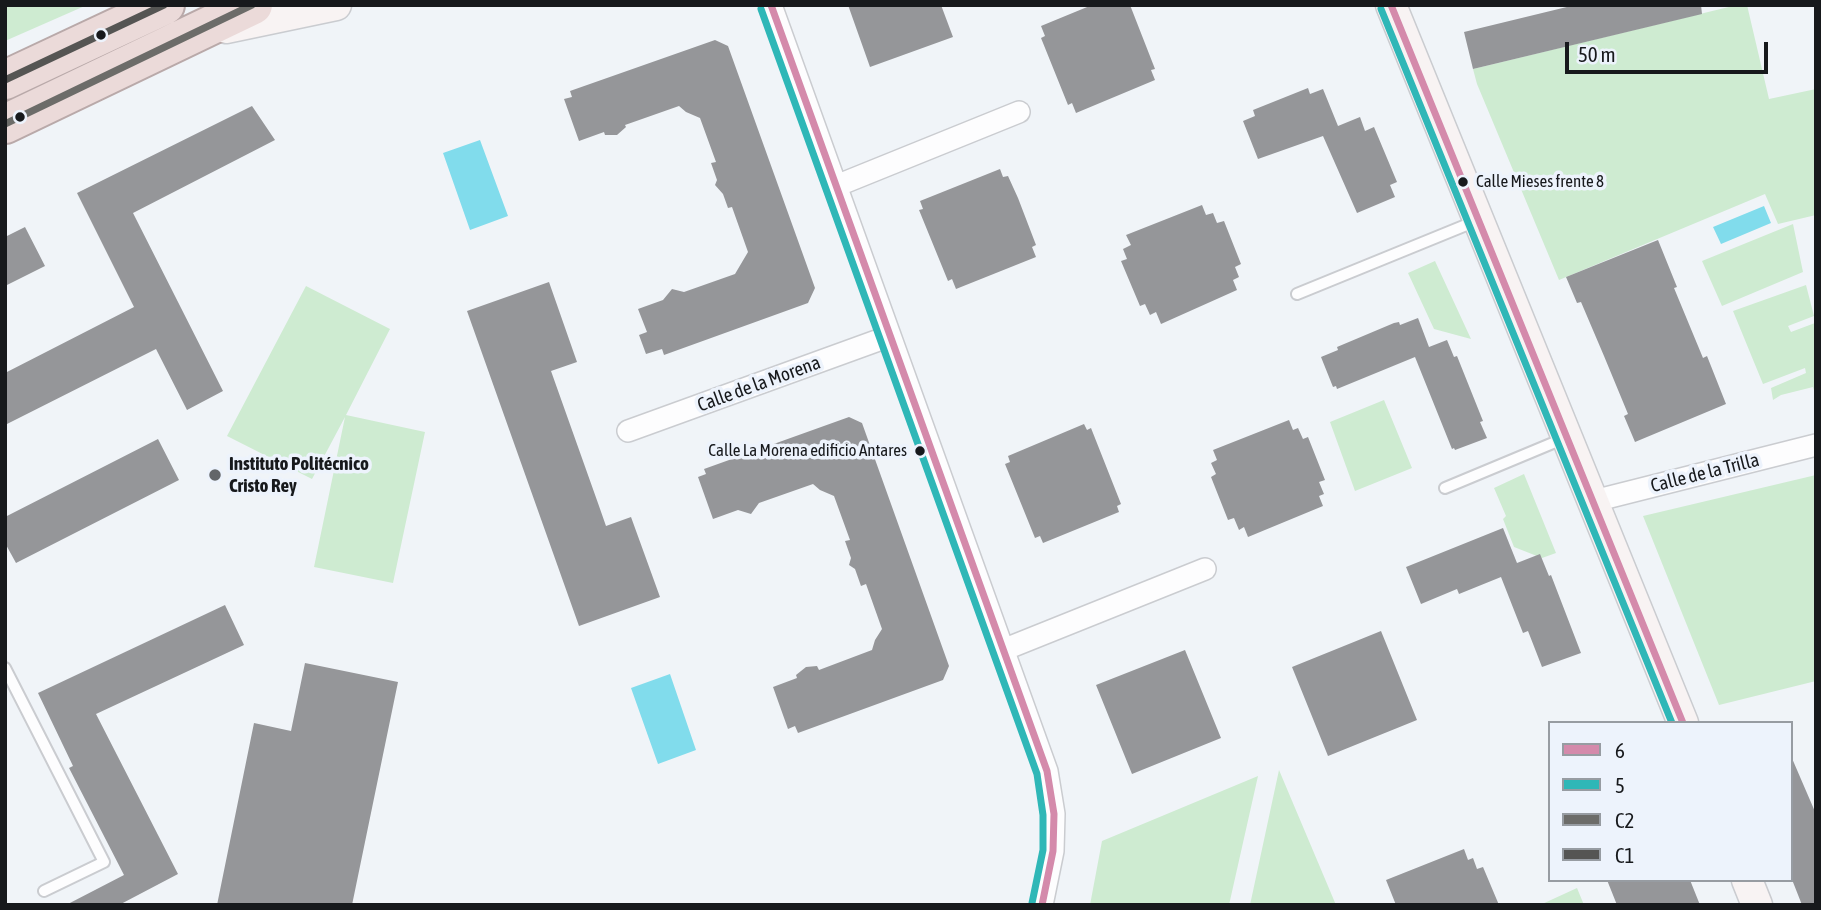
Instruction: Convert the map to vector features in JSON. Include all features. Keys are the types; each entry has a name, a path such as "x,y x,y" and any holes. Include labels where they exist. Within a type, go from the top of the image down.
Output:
{"highway":[{"path":"5,80 165,5"},
{"path":"5,124 253,5"}],"main road":[{"path":"191,35 336,5"},
{"path":"1391,5 1682,721"},
{"path":"1748,882 1757,905"}],"street":[{"path":"771,5 1047,771 1052,803 1054,851 1041,905"},
{"path":"836,186 1019,112"},
{"name":"Calle de la Morena","path":"628,431 890,336"},
{"name":"Calle de la Trilla","path":"1594,501 1816,445"},
{"path":"1003,650 1205,569"}],"lane":[{"path":"1297,294 1479,220"},
{"path":"1445,488 1567,437"},
{"path":"5,668 104,862 44,891"}],"green space":[{"path":"5,5 87,5 5,41"},
{"path":"1737,5 1747,5 1769,99 1816,89 1816,215 1778,224 1765,194 1559,280 1473,69"},
{"path":"1793,224 1803,272 1722,306 1702,261"},
{"path":"1435,261 1471,339 1434,329 1408,273"},
{"path":"1806,285 1814,316 1788,326 1791,332 1815,323 1816,397 1813,387 1781,395 1773,400 1771,388 1806,373 1805,368 1763,384 1733,311"},
{"path":"306,286 390,329 346,415 425,432 393,583 314,567 345,417 312,479 227,436"},
{"path":"1384,400 1412,468 1355,491 1330,422"},
{"path":"1524,474 1556,553 1542,558 1514,547 1503,519 1506,516 1494,488"},
{"path":"1816,475 1816,681 1719,705 1643,516"},
{"path":"1279,770 1336,905 1250,905"},
{"path":"1258,776 1229,905 1090,905 1102,841"},
{"path":"1577,888 1584,905 1540,905"}],"water":[{"path":"480,140 508,216 470,230 443,153"},
{"path":"1764,206 1771,223 1721,244 1713,227"},
{"path":"670,674 696,750 658,764 631,688"}],"building":[{"path":"848,5 941,5 953,37 870,67"},
{"path":"1092,5 1130,5 1155,69 1151,70 1155,80 1076,113 1072,103 1068,105 1041,38 1045,36 1041,26"},
{"path":"1575,5 1701,5 1702,14 1473,69 1464,32"},
{"path":"715,40 728,46 815,288 808,303 664,355 662,349 646,354 639,335 647,332 638,309 663,300 672,289 684,292 735,274 748,252 732,207 728,208 723,194 715,185 717,180 711,163 716,162 700,118 679,106 625,125 617,135 605,135 604,132 579,141 564,99 572,97 570,91"},
{"path":"1308,88 1310,94 1323,89 1338,126 1360,117 1365,131 1374,127 1397,182 1390,185 1395,197 1357,213 1323,136 1258,159 1243,121 1255,116 1253,110"},
{"path":"252,106 275,140 133,213 223,391 187,410 156,349 5,425 5,373 134,307 77,193"},
{"path":"1000,169 1003,177 1008,176 1018,198 1036,245 1032,247 1036,257 956,289 952,279 948,281 919,210 923,209 920,201"},
{"path":"1202,205 1206,215 1213,213 1217,223 1224,221 1241,264 1235,267 1239,277 1233,280 1237,290 1161,324 1156,312 1150,315 1145,304 1140,306 1121,261 1127,259 1123,249 1131,245 1126,235"},
{"path":"25,227 45,266 5,286 5,237"},
{"path":"1658,240 1677,287 1674,288 1703,358 1707,356 1726,404 1635,442 1624,416 1628,414 1604,356 1581,302 1577,303 1566,277"},
{"path":"549,282 577,362 551,371 606,526 631,517 660,597 579,626 467,311"},
{"path":"1418,318 1429,347 1447,340 1454,357 1457,356 1487,438 1452,449 1415,357 1337,389 1336,386 1333,387 1321,357 1338,350 1337,347 1394,323 1399,322 1400,325"},
{"path":"849,417 862,423 949,666 943,680 798,733 795,726 788,729 773,687 797,678 796,675 806,667 817,666 819,670 872,650 882,629 866,584 861,586 855,569 849,565 851,558 845,541 850,540 834,496 813,484 759,503 751,514 738,510 713,519 698,477 706,474 704,469"},
{"path":"1289,420 1293,430 1298,428 1303,439 1308,437 1325,480 1319,482 1324,494 1319,496 1323,506 1248,537 1244,527 1239,530 1234,518 1228,520 1211,477 1216,474 1211,463 1217,460 1213,450"},
{"path":"1084,424 1087,430 1091,428 1121,504 1117,506 1119,512 1043,543 1040,536 1035,538 1005,464 1010,462 1008,456"},
{"path":"158,439 179,480 16,563 5,543 5,517"},
{"path":"1503,528 1517,563 1540,554 1549,576 1551,575 1581,653 1542,667 1528,631 1523,633 1501,577 1459,594 1457,589 1421,604 1406,567"},
{"path":"225,605 244,645 96,714 178,874 119,905 66,905 124,875 69,768 73,766 38,693"},
{"path":"1381,631 1417,720 1328,756 1292,667"},
{"path":"1185,650 1221,738 1132,774 1096,685"},
{"path":"305,663 398,682 352,905 217,905 254,723 291,731"},
{"path":"1793,761 1816,814 1816,905 1802,905 1793,882"},
{"path":"1464,849 1468,860 1473,858 1477,869 1483,867 1499,905 1396,905 1386,880"},
{"path":"1608,882 1691,882 1700,905 1617,905"}],"transit line":[{"name":"C1","path":"5,80 164,5"},
{"name":"C2","path":"5,124 252,5"},
{"name":"6","path":"771,5 1047,771 1054,814 1053,851 1042,905"},
{"name":"6","path":"1391,5 1682,721"},
{"name":"5","path":"761,9 1037,774 1043,815 1043,850 1032,903"},
{"name":"5","path":"1381,9 1671,721"}],"place":[{"name":"Calle Mieses frente 8","path":"1463,182"},
{"name":"Calle La Morena edificio Antares","path":"920,451"},
{"name":"Instituto Politécnico Cristo Rey","path":"215,475"}]}
